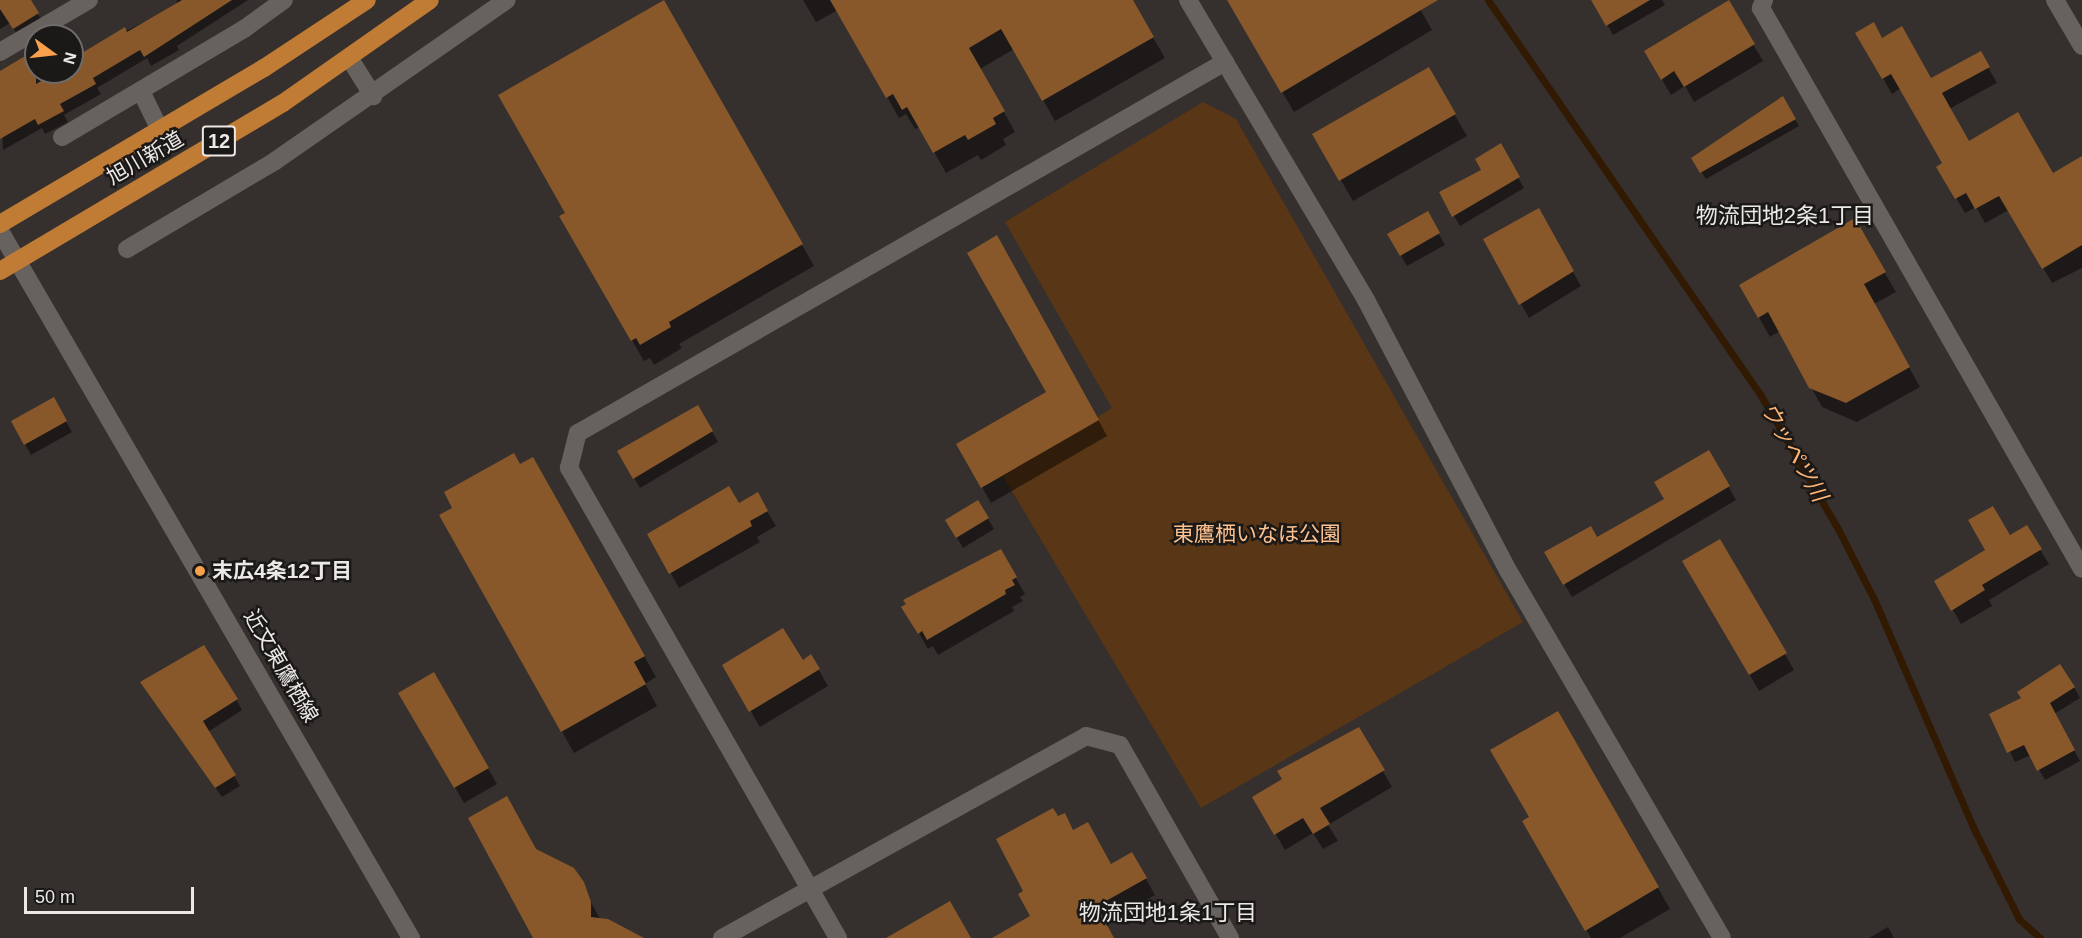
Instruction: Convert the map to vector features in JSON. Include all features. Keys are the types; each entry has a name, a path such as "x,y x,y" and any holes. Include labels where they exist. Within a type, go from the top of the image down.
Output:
{"highway":[{"name":"旭川新道","path":"0,224 264,68 367,0"},
{"name":"旭川新道","path":"0,271 350,59 430,0"}],"street":[{"path":"0,52 66,6 89,0"},
{"path":"62,137 141,92 284,0"},
{"path":"127,249 275,161 373,96 507,0"},
{"path":"1188,0 1366,300 1509,572 1722,938"},
{"path":"1764,0 1761,8 2082,568"},
{"path":"2055,0 2082,46"},
{"path":"350,59 373,96"},
{"path":"838,938 569,468 578,433 1225,62"},
{"path":"141,92 159,128"},
{"name":"近文東鷹栖線","path":"0,231 411,938"},
{"path":"722,938 809,887 1086,736 1120,745 1230,938"}],"green space":[{"name":"東鷹栖いなほ公園","path":"1203,102 1236,119 1523,622 1201,808 1003,476 1112,408 1005,222"}],"building":[{"path":"0,0 31,0 39,13 13,29 0,9"},
{"path":"182,0 232,0 144,57 140,50 93,78 96,84 60,104 64,111 38,125 35,119 0,139 0,71 24,57 24,84 84,84 84,52 125,27 127,32"},
{"path":"664,0 803,244 669,322 671,327 640,345 636,338 631,341 559,216 565,213 498,95"},
{"path":"830,0 1133,0 1154,37 1042,101 1001,29 969,48 1005,111 993,118 996,124 968,140 965,135 933,153 907,107 902,110 893,94 886,98"},
{"path":"1227,0 1438,0 1281,93"},
{"path":"1591,0 1650,0 1606,26"},
{"path":"1729,0 1755,44 1684,87 1674,71 1661,80 1644,51"},
{"path":"1874,22 1882,38 1902,26 1931,78 1981,51 1990,67 1942,93 1969,141 2018,112 2053,173 2082,156 2082,245 2042,269 1999,196 1975,209 1966,193 1955,199 1936,167 1942,163 1891,74 1882,79 1855,33"},
{"path":"1429,67 1456,114 1339,181 1312,134"},
{"path":"1783,96 1796,119 1700,173 1691,158"},
{"path":"1501,143 1520,177 1452,217 1439,192 1481,170 1475,159"},
{"path":"1539,208 1574,271 1519,305 1483,239"},
{"path":"1428,211 1440,233 1400,256 1387,234"},
{"path":"1855,218 1886,272 1864,284 1910,367 1846,403 1809,388 1768,312 1758,318 1739,285"},
{"path":"997,235 1099,420 981,488 956,444 1046,392 967,253"},
{"path":"54,397 67,421 24,445 11,421"},
{"path":"698,405 713,431 633,479 617,451"},
{"path":"1709,450 1730,486 1563,585 1544,552 1591,526 1597,537 1664,499 1654,482"},
{"path":"514,453 520,464 533,457 645,656 634,662 646,684 561,732 439,515 452,508 444,492"},
{"path":"729,486 739,503 758,492 768,511 750,521 752,526 669,574 647,534"},
{"path":"978,500 989,518 956,538 945,520"},
{"path":"1993,506 2010,535 2027,525 2042,549 1982,585 1985,590 1951,611 1934,581 1985,550 1968,520"},
{"path":"1720,539 1787,653 1749,675 1682,561"},
{"path":"1001,549 1017,577 1012,580 1015,585 1005,590 1006,594 927,640 922,631 918,634 901,607 906,604 903,600"},
{"path":"783,628 803,660 811,654 820,669 749,712 722,665"},
{"path":"204,645 238,699 203,721 236,775 215,788 140,682"},
{"path":"2060,664 2075,687 2050,703 2075,750 2037,771 2024,745 2007,753 1989,714 2021,698 2017,692"},
{"path":"434,672 489,768 454,788 398,693"},
{"path":"1558,711 1659,887 1585,931 1522,821 1529,817 1490,750"},
{"path":"1359,727 1385,770 1320,808 1330,824 1313,834 1303,818 1274,835 1252,797 1282,779 1277,771"},
{"path":"507,796 536,849 574,868 584,882 591,902 591,917 608,919 644,938 533,938 468,818"},
{"path":"1053,808 1058,816 1065,813 1073,830 1088,822 1111,864 1132,852 1147,878 1097,906 1114,938 992,938 1030,916 1018,894 1023,891 996,839"},
{"path":"950,901 971,938 886,938"}],"waterway":[{"name":"ウッペツ川","path":"1488,0 1760,394 1838,529 1874,599 1973,827 2019,919 2040,938"}],"place":[{"name":"末広4条12丁目","path":"200,571"}],"district":[{"name":"物流団地2条1丁目","path":"1785,216"},
{"name":"物流団地1条1丁目","path":"1168,913"}]}
